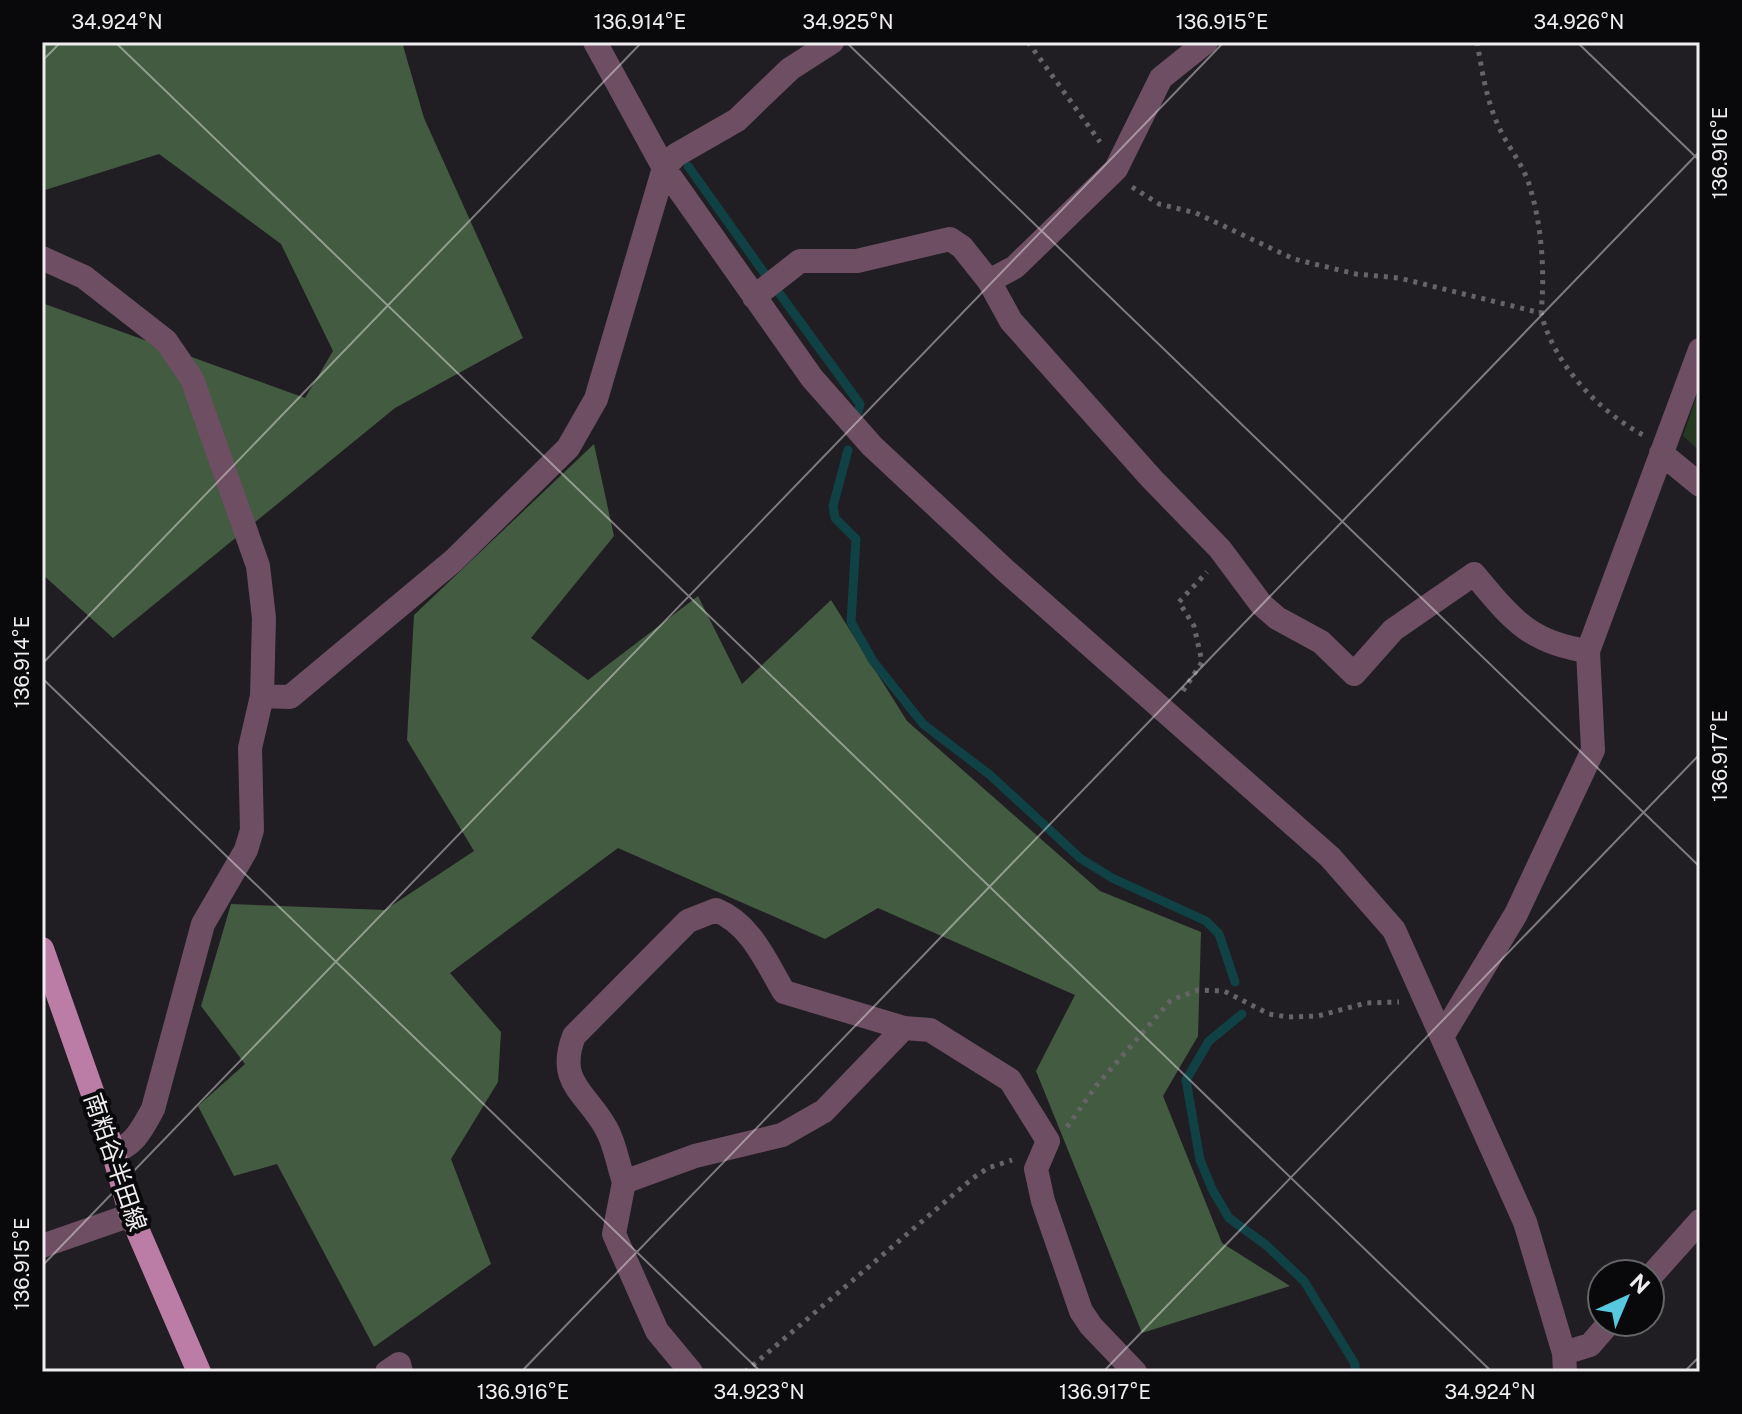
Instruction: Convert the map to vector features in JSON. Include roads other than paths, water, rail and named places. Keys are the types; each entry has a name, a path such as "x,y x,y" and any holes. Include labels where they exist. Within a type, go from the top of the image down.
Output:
{"main road":[{"name":"南粕谷半田線","path":"42,949 113,1151 131,1215 199,1372"}],"street":[{"path":"595,42 664,168 812,378 872,446 1006,571 1330,857 1394,930 1525,1222 1564,1363 1596,1338"},
{"path":"262,696 290,697 334,662 453,561 568,448 596,399 664,168 676,155 737,120 790,69 832,42"},
{"path":"989,281 1015,267 1116,169 1161,78 1206,42"},
{"path":"754,297 800,261 857,261 950,239 962,247 989,281 1011,321 1224,554 1269,611 1321,642 1354,674 1393,630 1474,574 1510,617 1531,636 1562,648 1588,651"},
{"path":"42,258 84,277 166,341 192,379 258,566 264,618 262,696 250,748 254,808 246,850 203,924 153,1109 138,1135 124,1149 113,1151"},
{"path":"1443,1035 1516,914 1593,750 1588,651 1700,350"},
{"path":"1662,449 1700,485"},
{"path":"691,1372 657,1331 614,1234 624,1182 607,1129 574,1087 565,1058 574,1036 688,921 716,910 730,916 753,939 784,992 904,1028 930,1030 1010,1080 1043,1149 1036,1169 1043,1201 1081,1311 1091,1326 1135,1372"},
{"path":"624,1182 695,1156 782,1135 824,1111 904,1028"},
{"path":"42,1246 131,1215"},
{"path":"1666,1259 1700,1221"},
{"path":"387,1372 399,1364 401,1372"}],"waterway":[{"path":"688,166 767,277"},
{"path":"774,286 860,404 858,412"},
{"path":"848,450 833,506 835,518 856,539 851,622 873,661 923,724 990,775 1080,858 1112,878 1206,921 1219,934 1235,982"},
{"path":"1242,1014 1209,1041 1186,1080 1200,1160 1229,1218 1266,1245 1304,1281 1355,1364 1355,1372"}]}
